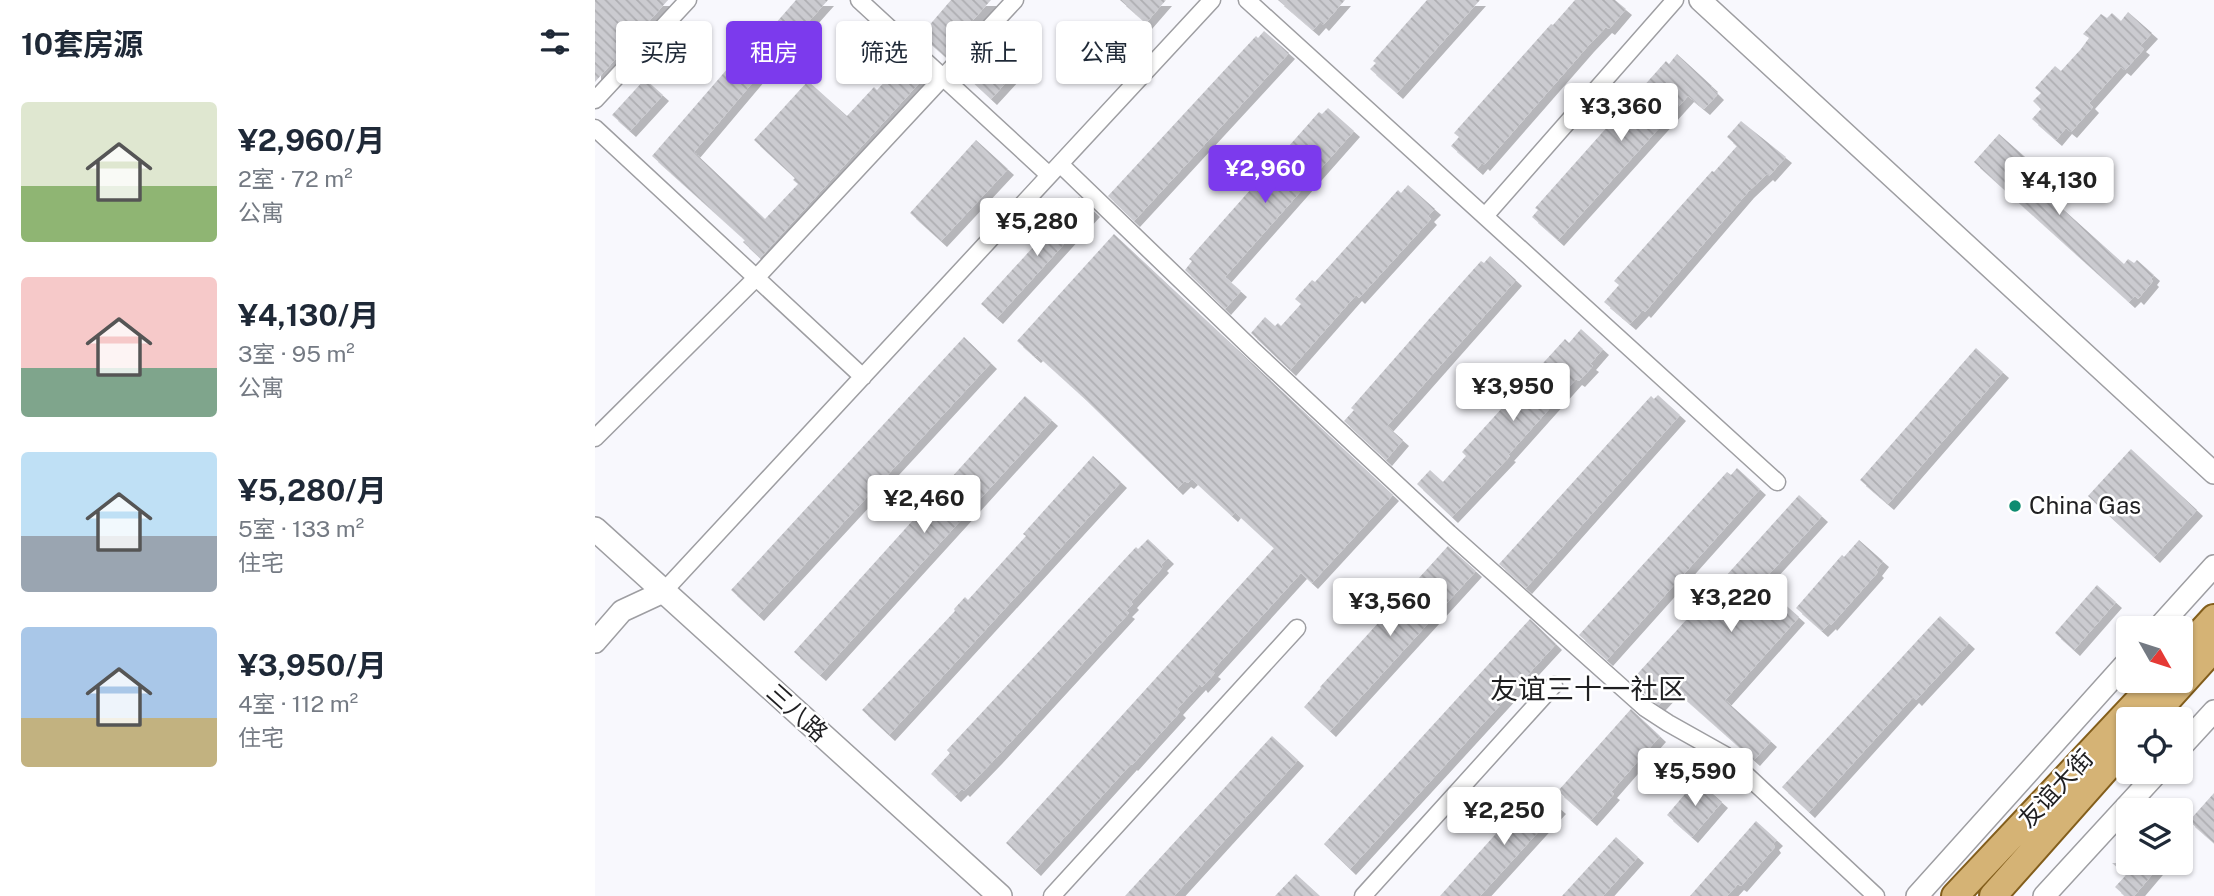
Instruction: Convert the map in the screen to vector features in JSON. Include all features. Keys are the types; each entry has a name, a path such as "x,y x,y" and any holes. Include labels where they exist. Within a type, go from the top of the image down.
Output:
{"main road":[{"name":"三八路","path":"595,529 1000,896"},
{"path":"2193,641 2214,618"},
{"path":"2161,707 2214,648"},
{"name":"友谊大街","path":"1955,896 2116,741"},
{"name":"友谊大街","path":"1993,896 2116,742"}],"street":[{"path":"595,100 688,0"},
{"path":"859,0 943,77 1055,170 1449,533 1645,708 1725,755 1876,896"},
{"path":"595,438 757,278 1015,0"},
{"path":"595,642 622,611 663,592 1212,0"},
{"path":"1248,0 1777,482"},
{"path":"1485,216 1675,0"},
{"path":"1700,0 2214,473"},
{"path":"595,128 863,377"},
{"path":"2169,616 2214,566"},
{"path":"1052,896 1297,628"},
{"path":"1917,896 2116,674"},
{"path":"1363,896 1554,685"},
{"path":"2193,734 2214,711"},
{"path":"2044,896 2147,784"}],"building":[{"path":"595,0 668,0 649,21 616,21 616,58 595,82"},
{"path":"796,0 828,0 809,21 778,21"},
{"path":"951,0 991,0 972,21 946,21 946,57 932,45 932,22"},
{"path":"1120,0 1166,0 1148,21 1144,21"},
{"path":"1278,0 1345,0 1323,25 1320,22 1313,30"},
{"path":"1427,0 1480,0 1397,93 1370,69 1376,63 1373,61"},
{"path":"1575,0 1615,0 1626,9 1609,29 1606,27 1588,46 1484,165 1482,163 1477,169 1451,146 1459,137 1454,133"},
{"path":"2128,12 2152,33 2140,46 2144,49 2125,70 2121,67 2089,103 2093,107 2071,132 2066,128 2056,140 2032,119 2041,109 2033,101 2041,93 2035,88 2055,66 2061,71 2081,49 2089,38 2083,34 2101,14 2107,18 2112,13 2121,21"},
{"path":"1264,31 1289,53 1134,221 1108,196 1256,36 1258,38"},
{"path":"1677,54 1718,94 1704,109 1688,96 1558,240 1532,217 1538,210 1535,208 1666,61 1669,64"},
{"path":"726,70 726,84 751,84 694,152 765,219 798,184 793,180 795,178 754,140 805,84 811,84 847,116 874,87 877,90 883,84 918,84 760,258 743,242 745,240 652,156"},
{"path":"640,84 651,84 663,95 630,131 612,115"},
{"path":"975,84 1005,84 991,99"},
{"path":"1328,108 1354,131 1225,277 1241,291 1225,309 1185,270 1192,261 1189,259 1319,112 1322,114"},
{"path":"1741,121 1786,157 1769,176 1767,174 1748,192 1645,312 1643,310 1630,324 1604,302 1619,285 1614,281 1737,146 1727,137"},
{"path":"1999,134 2065,192 2056,203 2124,264 2128,259 2134,263 2137,260 2154,275 2151,279 2153,281 2138,299 2135,296 2129,302 1974,162"},
{"path":"976,140 1008,169 941,241 910,213"},
{"path":"1408,185 1435,209 1428,216 1431,219 1359,298 1356,295 1290,370 1251,333 1265,317 1275,326 1278,323 1281,326 1301,304 1295,299 1312,280 1315,282 1398,190 1401,193"},
{"path":"1079,197 1094,211 997,318 981,304"},
{"path":"1114,234 1393,495 1312,583 1301,573 1212,671 1215,673 1202,687 1200,684 1177,709 1180,712 1035,870 1006,843 1274,548 1235,512 1232,516 1192,479 1188,483 1185,481 1177,489 1081,395 1037,355 1035,357 1017,341"},
{"path":"1490,256 1516,280 1387,426 1403,440 1386,460 1344,421 1354,410 1351,408 1430,318 1481,261 1484,263"},
{"path":"1581,329 1603,349 1590,364 1593,366 1579,381 1576,379 1508,455 1510,456 1452,517 1417,484 1430,470 1443,482 1466,456 1462,452 1565,339 1569,343"},
{"path":"964,337 991,363 758,615 731,590"},
{"path":"1976,348 2003,372 1888,504 1860,480"},
{"path":"1658,395 1680,415 1526,588 1499,564 1651,396 1654,399"},
{"path":"1025,396 1052,420 820,675 794,652"},
{"path":"2131,449 2197,510 2154,557 2088,496"},
{"path":"1093,456 1121,482 889,735 862,710 965,597 968,600"},
{"path":"1737,468 1760,489 1607,660 1579,635 1727,472 1731,475"},
{"path":"1799,495 1822,516 1761,583 1799,617 1725,700 1771,741 1754,760 1674,689 1659,705 1631,681"},
{"path":"1148,539 1168,558 1131,602 1133,604 1126,611 1129,613 996,758 964,791 962,789 955,796 931,774 950,753 947,750 1136,547 1138,549"},
{"path":"1859,540 1883,561 1876,570 1878,572 1831,625 1830,623 1822,631 1796,608 1842,555 1844,557"},
{"path":"1448,546 1476,571 1330,731 1304,707"},
{"path":"2097,585 2116,602 2074,650 2055,633"},
{"path":"1940,616 1969,643 1916,700 1913,697 1809,812 1782,787"},
{"path":"1530,619 1556,644 1350,869 1324,844"},
{"path":"1631,709 1660,736 1611,792 1614,794 1591,820 1558,791"},
{"path":"1272,736 1298,760 1174,896 1125,896"},
{"path":"1697,780 1722,802 1692,837 1667,815"},
{"path":"1537,788 1560,808 1480,896 1440,896"},
{"path":"2214,793 2214,843 2193,825 2193,817"},
{"path":"1756,821 1777,840 1773,844 1775,847 1741,886 1738,884 1727,896 1690,896"},
{"path":"1616,837 1638,857 1603,896 1562,896"},
{"path":"1296,874 1320,896 1275,896"},
{"path":"2126,875 2152,875 2134,896 2125,896 2115,887"}],"place":[{"name":"China Gas","path":"2015,506"}],"district":[{"name":"友谊三十一社区","path":"1588,689"}]}
